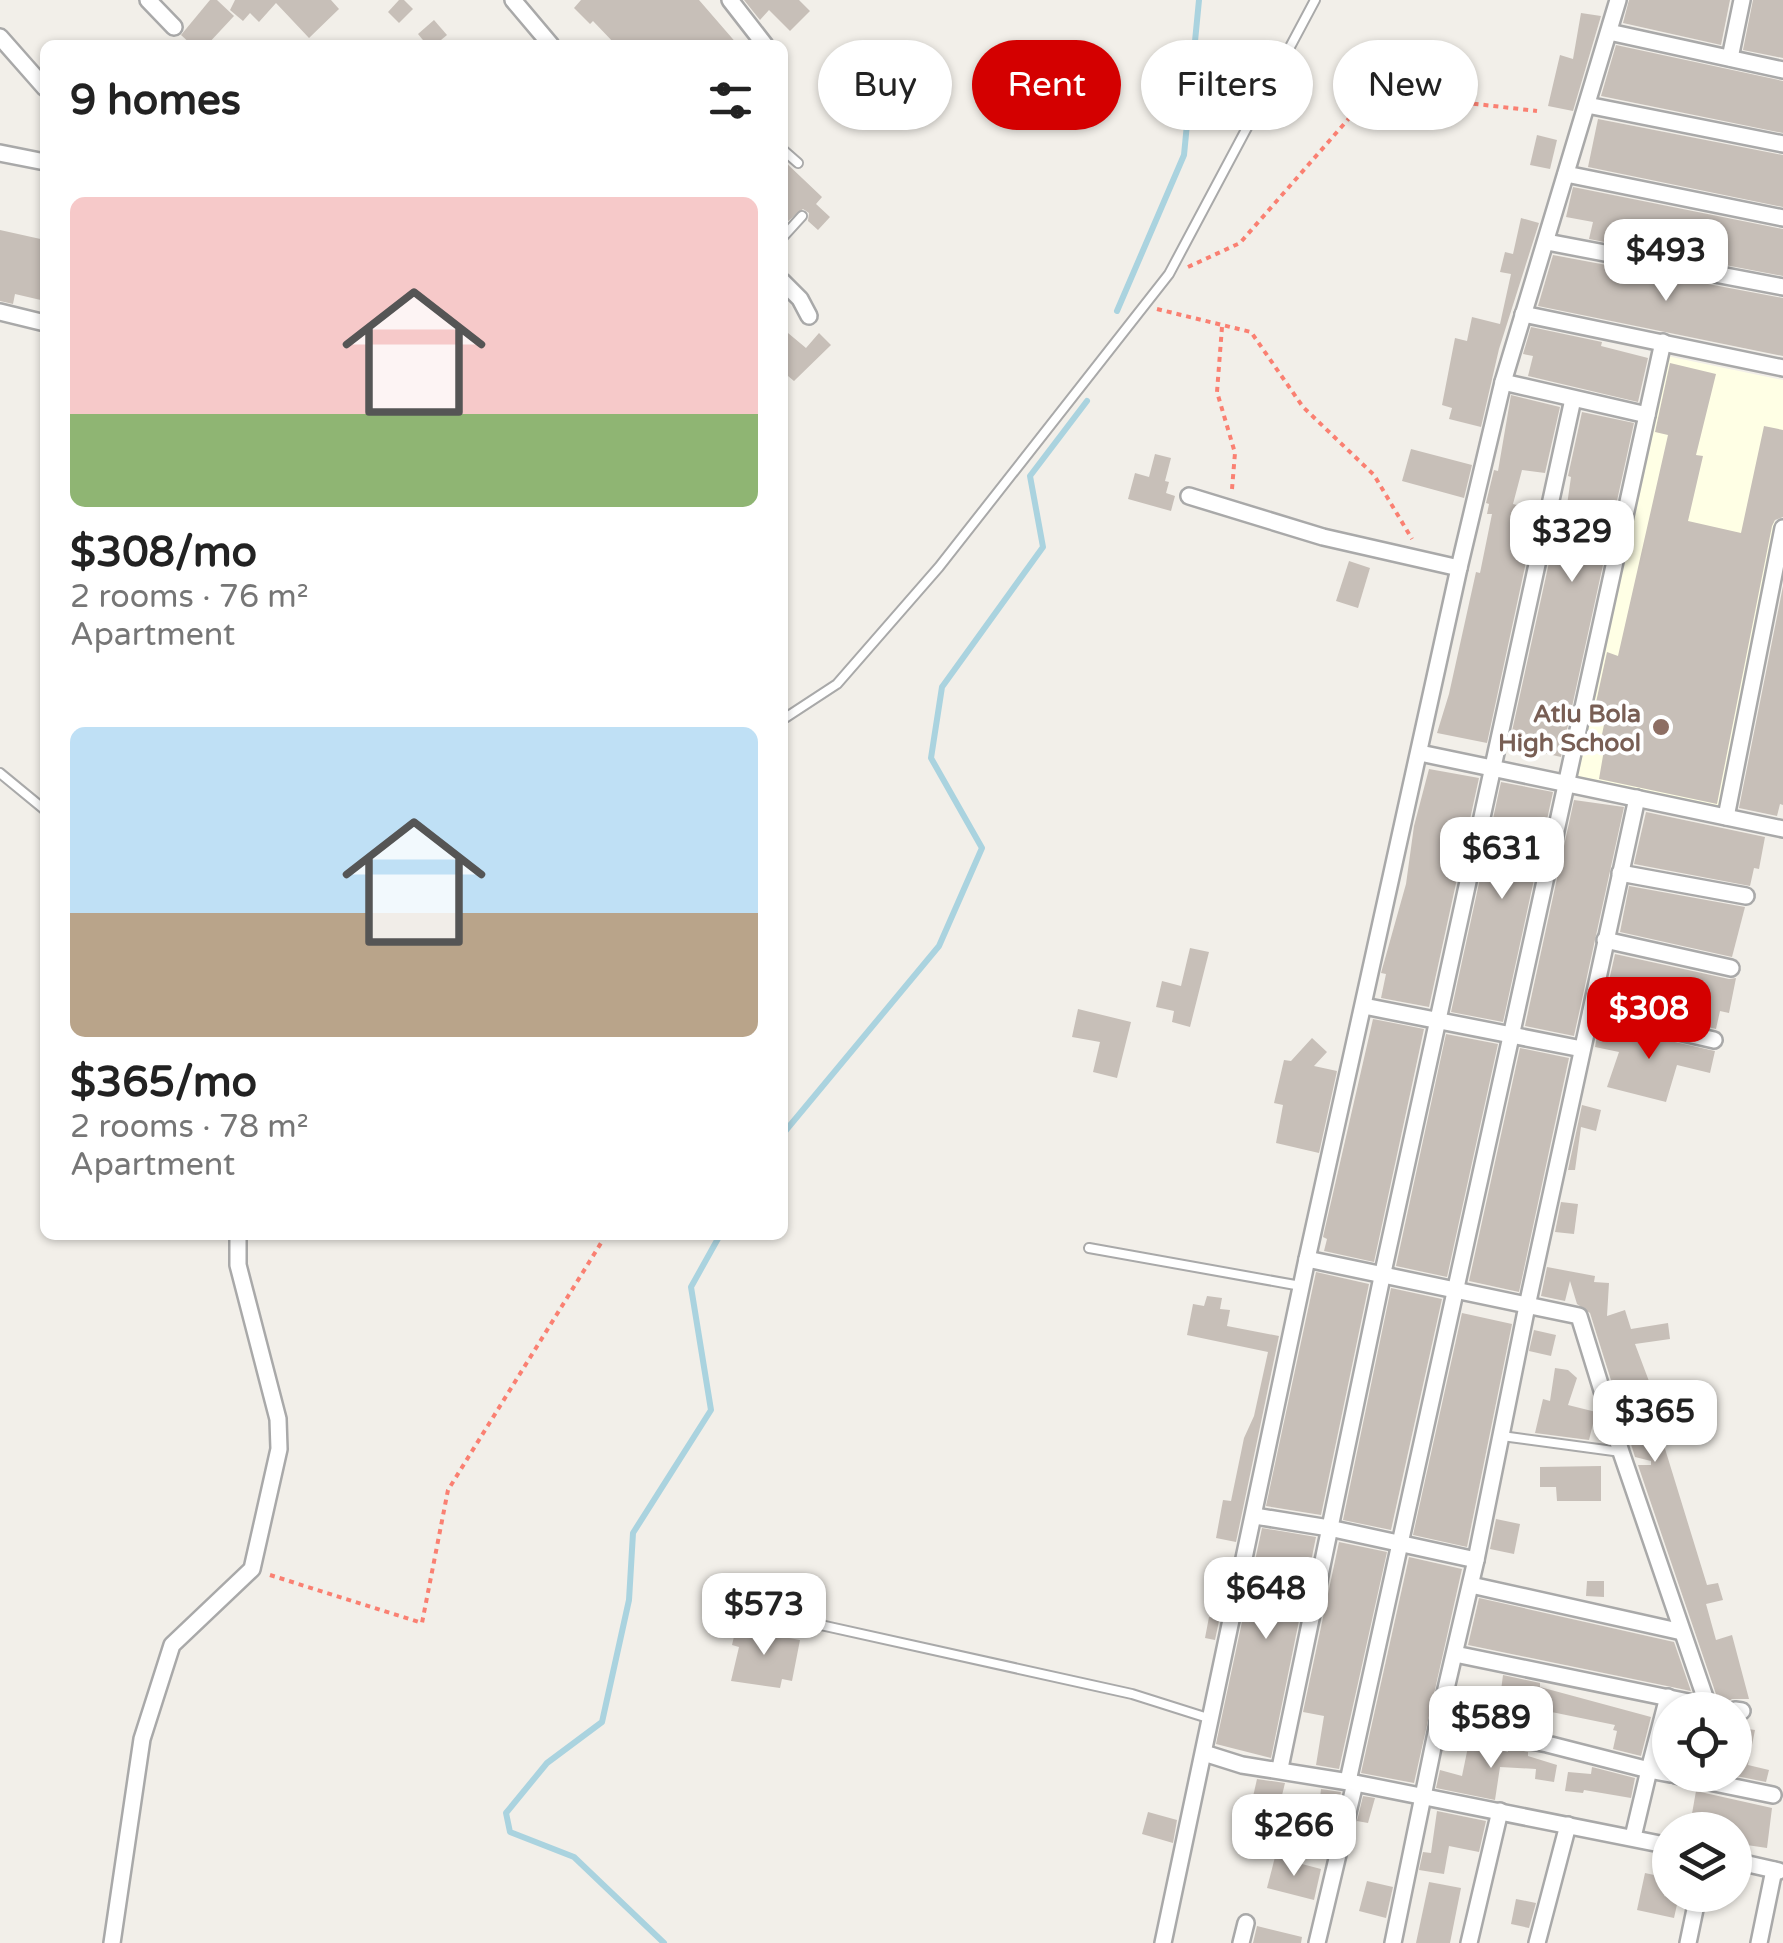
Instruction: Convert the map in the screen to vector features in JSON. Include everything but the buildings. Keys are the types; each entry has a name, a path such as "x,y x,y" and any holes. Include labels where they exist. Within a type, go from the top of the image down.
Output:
{"street":[{"path":"148,0 174,27"},
{"path":"513,0 547,40"},
{"path":"730,0 761,40"},
{"path":"1163,1943 1306,1259 1459,568 1503,382 1618,0"},
{"path":"1730,58 1742,0"},
{"path":"1609,32 1783,70"},
{"path":"0,37 40,82"},
{"path":"1587,106 1783,144"},
{"path":"0,153 40,161"},
{"path":"1566,174 1783,218"},
{"path":"1546,242 1783,287"},
{"path":"788,286 808,316"},
{"path":"0,312 40,322"},
{"path":"1524,314 1783,368"},
{"path":"1318,1943 1453,1291 1663,342"},
{"path":"1503,382 1647,415"},
{"path":"1280,1768 1382,1277 1573,399"},
{"path":"1188,496 1323,537 1459,568"},
{"path":"1726,817 1783,528"},
{"path":"1420,753 1783,829"},
{"path":"1393,1943 1638,798"},
{"path":"1620,874 1746,896"},
{"path":"1605,940 1731,968"},
{"path":"1364,1006 1582,1049"},
{"path":"1591,1012 1714,1040"},
{"path":"112,1943 142,1740 172,1646 252,1569 279,1449 278,1419 238,1265 238,1240"},
{"path":"1306,1259 1578,1316 1704,1692"},
{"path":"1255,1516 1476,1560"},
{"path":"1470,1586 1682,1632"},
{"path":"1455,1654 1652,1694"},
{"path":"1438,1723 1547,1744 1652,1770"},
{"path":"1204,1752 1242,1764 1280,1768 1652,1842"},
{"path":"1634,1837 1652,1758"},
{"path":"1752,1791 1773,1795"},
{"path":"1468,1943 1500,1812"},
{"path":"1537,1943 1568,1825"},
{"path":"1752,1866 1778,1871 1759,1943"},
{"path":"1688,1943 1694,1912"},
{"path":"1241,1943 1246,1923"}],"lane":[{"path":"788,716 837,684 939,568 1169,274 1315,0"},
{"path":"788,154 798,163"},
{"path":"788,231 802,216"},
{"path":"0,773 40,806"},
{"path":"1089,1248 1301,1286"},
{"path":"1502,1436 1621,1452"},
{"path":"780,1616 1132,1694 1212,1719"}],"path":[{"path":"1169,274 1240,244 1372,92 1536,111"},
{"path":"1144,306 1251,332 1303,407 1374,476 1424,560"},
{"path":"1222,325 1217,392 1235,453 1231,509"},
{"path":"252,1569 422,1623 448,1490 603,1240"}],"shaded area":[{"path":"1667,356 1783,380 1783,472 1749,679 1720,809 1572,775"}],"waterway":[{"path":"1117,311 1184,155 1199,0"},
{"path":"788,1128 939,946 982,848 931,758 942,687 1043,547 1030,476 1087,401"},
{"path":"664,1943 574,1857 510,1832 506,1813 547,1763 602,1722 629,1600 633,1533 711,1410 691,1287 717,1240"}],"place":[{"name":"Atlu Bola High School","path":"1661,727"}]}
